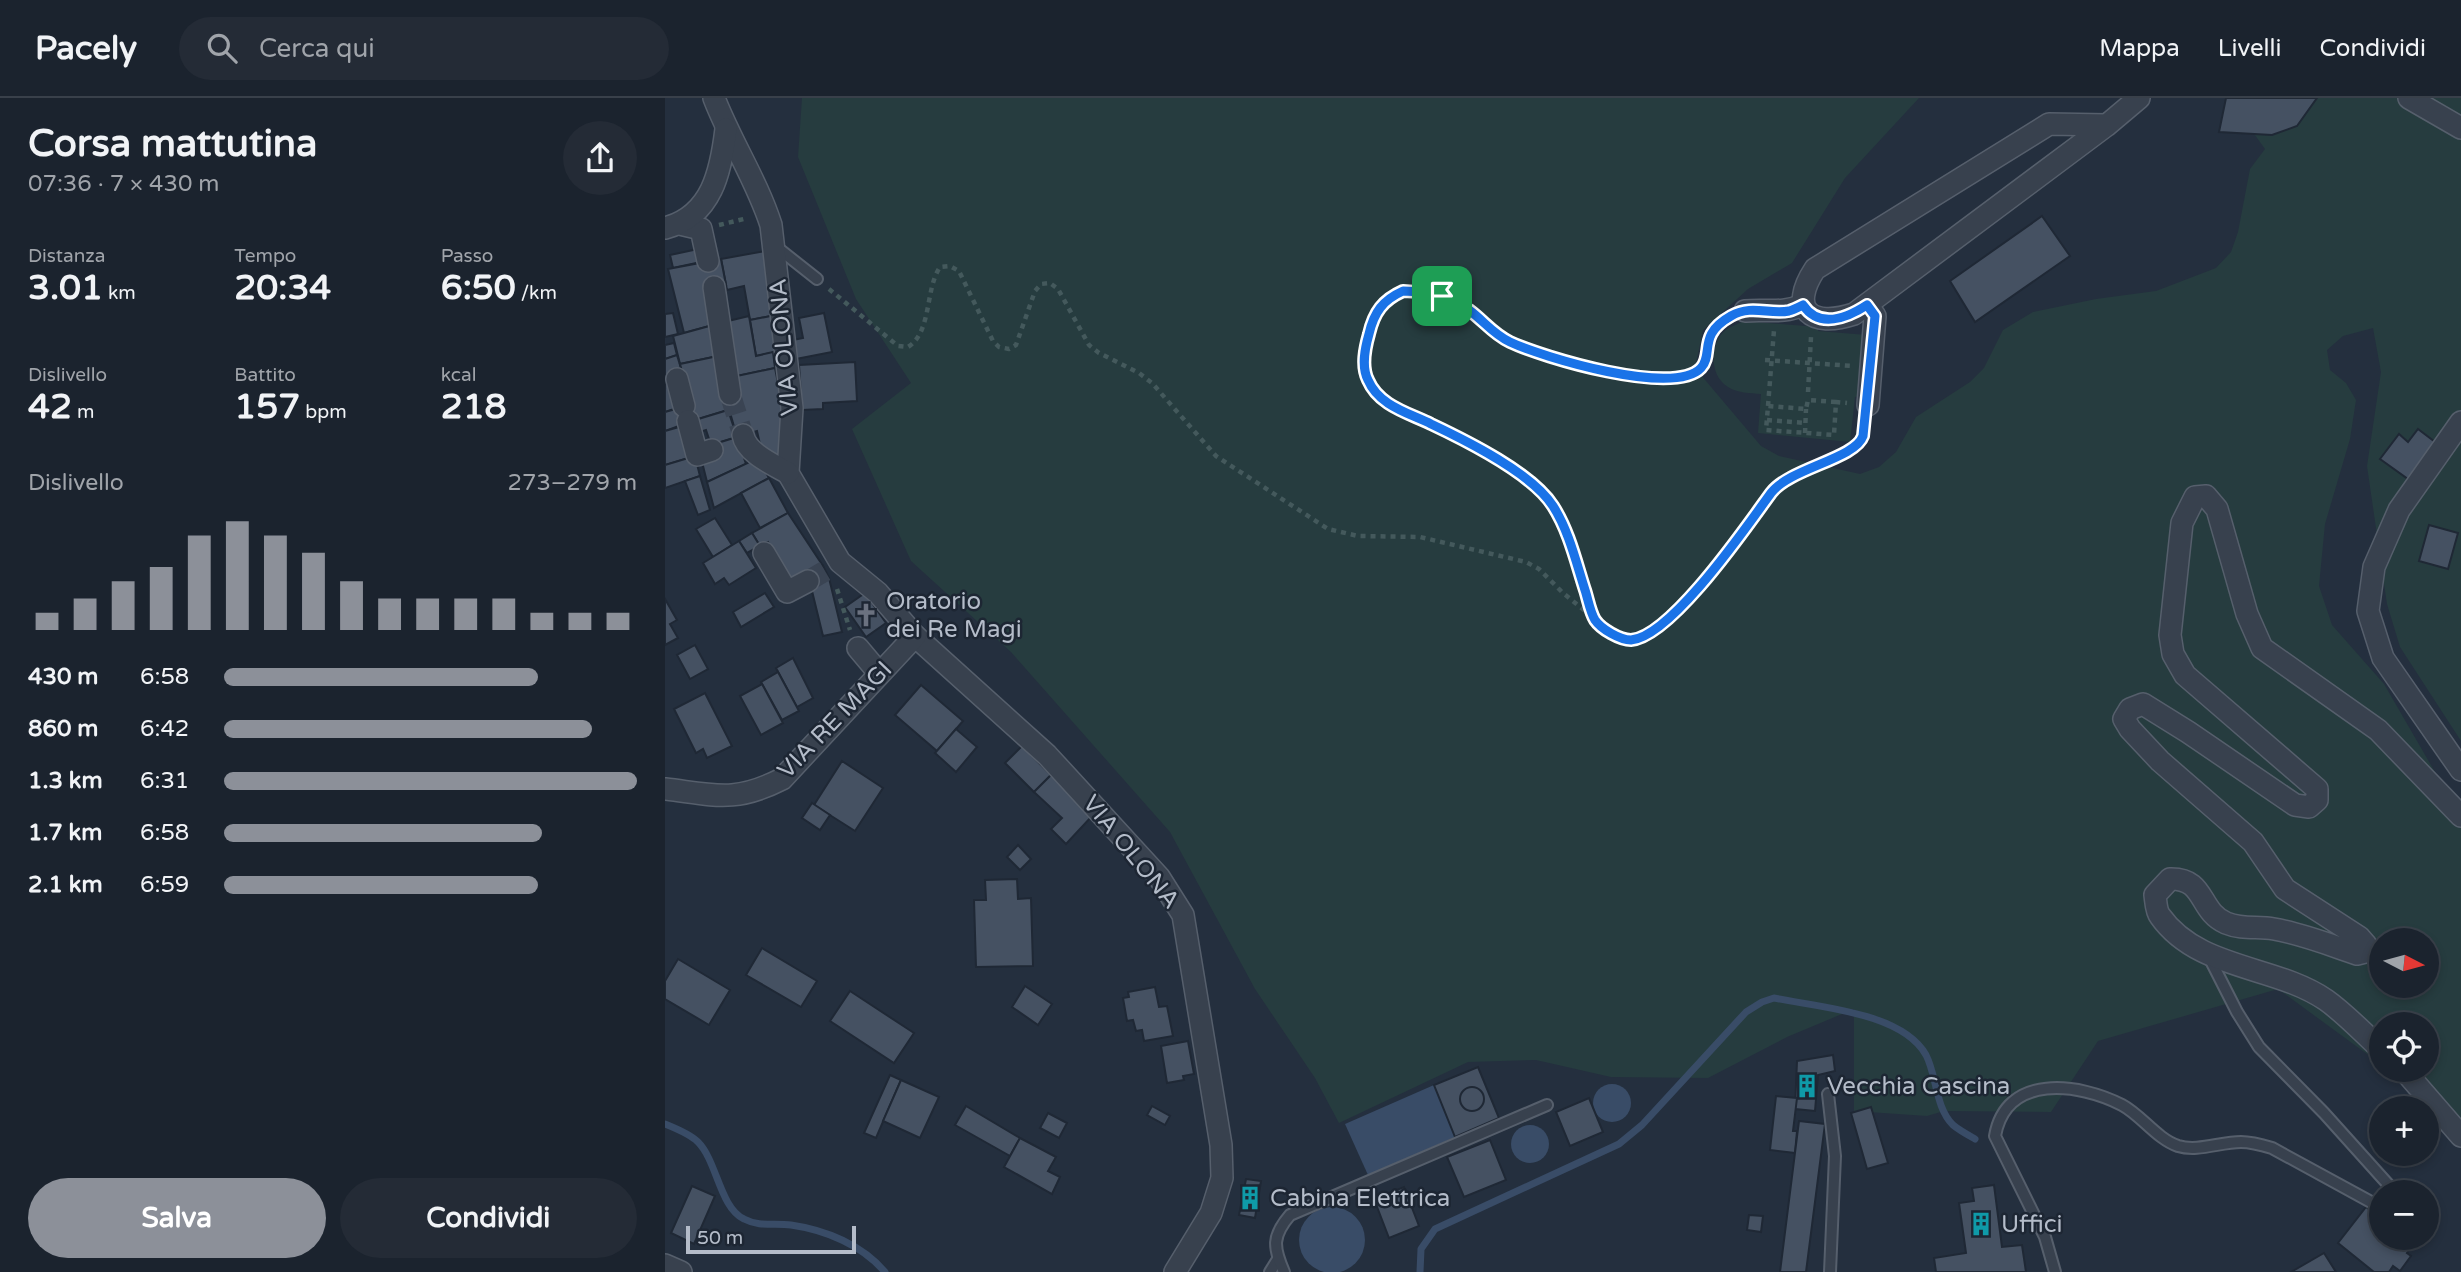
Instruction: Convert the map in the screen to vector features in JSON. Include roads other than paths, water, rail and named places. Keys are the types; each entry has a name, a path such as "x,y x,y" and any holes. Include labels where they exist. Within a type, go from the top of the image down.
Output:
{"street":[{"name":"VIA OLONA","path":"714,98 767,213 774,245 792,408 788,473 826,571 878,593 915,636 1047,755 1159,877 1183,915 1221,1145 1222,1178 1211,1213 1175,1272"},
{"path":"2107,125 2049,124 1815,269 1804,287 1803,305 1810,315 1823,319 1839,319 1867,305 2107,125 2139,98"},
{"path":"2409,98 2461,128"},
{"path":"708,261 682,227 707,198 722,167 726,129"},
{"path":"714,287 730,394"},
{"path":"1745,311 1787,312 1803,305"},
{"path":"1867,305 1875,316 1868,405"},
{"path":"677,379 686,414 704,460"},
{"path":"2461,422 2399,510 2374,567 2368,611 2383,658 2461,770"},
{"path":"742,439 788,473"},
{"path":"2369,1038 2326,1000 2208,954 2180,936 2158,914 2155,895 2170,879 2191,883 2209,910 2223,922 2246,929 2270,928 2297,933 2357,954 2365,952 2366,945 2359,937 2285,889 2253,842 2160,761 2124,719 2130,709 2143,704 2295,805 2309,807 2317,800 2317,789 2185,675 2173,654 2171,635 2182,523 2195,497 2206,496 2217,509 2247,614 2262,649 2378,730 2461,816"},
{"path":"764,553 787,592 826,571"},
{"name":"VIA RE MAGI","path":"665,789 738,796 760,790 782,779 915,636"},
{"name":"VIA RE MAGI","path":"858,648 879,673"},
{"path":"2414,1082 2461,1136"},
{"path":"665,1265 681,1272"}],"lane":[{"path":"774,245 817,279"},
{"path":"2208,954 2237,1012 2259,1047 2325,1113 2384,1180"},
{"path":"2055,1272 2045,1237 1996,1136 1998,1122 2010,1103 2031,1091 2077,1088 2098,1094 2124,1106 2175,1145 2190,1148 2239,1142 2265,1146 2369,1201"},
{"path":"1828,1094 1835,1156 1830,1272"},
{"path":"1284,1272 1275,1246 1278,1229 1290,1214 1547,1105"},
{"path":"1270,1272 1278,1259"}],"water":[{"path":"1612,1084 1625,1090 1631,1103 1625,1116 1612,1122 1599,1116 1593,1103 1599,1090"},
{"path":"1434,1085 1455,1137 1368,1175 1345,1124"},
{"path":"1530,1125 1543,1131 1549,1144 1543,1157 1530,1163 1517,1157 1511,1144 1517,1131"},
{"path":"1325,1207 1339,1207 1351,1212 1360,1221 1365,1240 1363,1253 1356,1264 1339,1273 1325,1273 1313,1268 1304,1259 1299,1247 1299,1233 1304,1221 1313,1212"}],"waterway":[{"path":"1420,1272 1421,1249 1435,1229 1619,1144 1642,1125 1746,1012 1774,998 1857,1014 1898,1029 1926,1055 1947,1118 1955,1127 1975,1139"},
{"path":"665,1124 698,1142 710,1160 729,1205 744,1219 761,1224 804,1227 830,1235 866,1254 885,1272"}],"tunnel":[{"path":"730,394 743,435"},
{"path":"808,581 825,571"}],"place":[{"name":"Oratorio dei Re Magi","path":"866,615"},
{"name":"Vecchia Cascina","path":"1807,1086"},
{"name":"Cabina Elettrica","path":"1250,1198"},
{"name":"Uffici","path":"1981,1224"}]}
